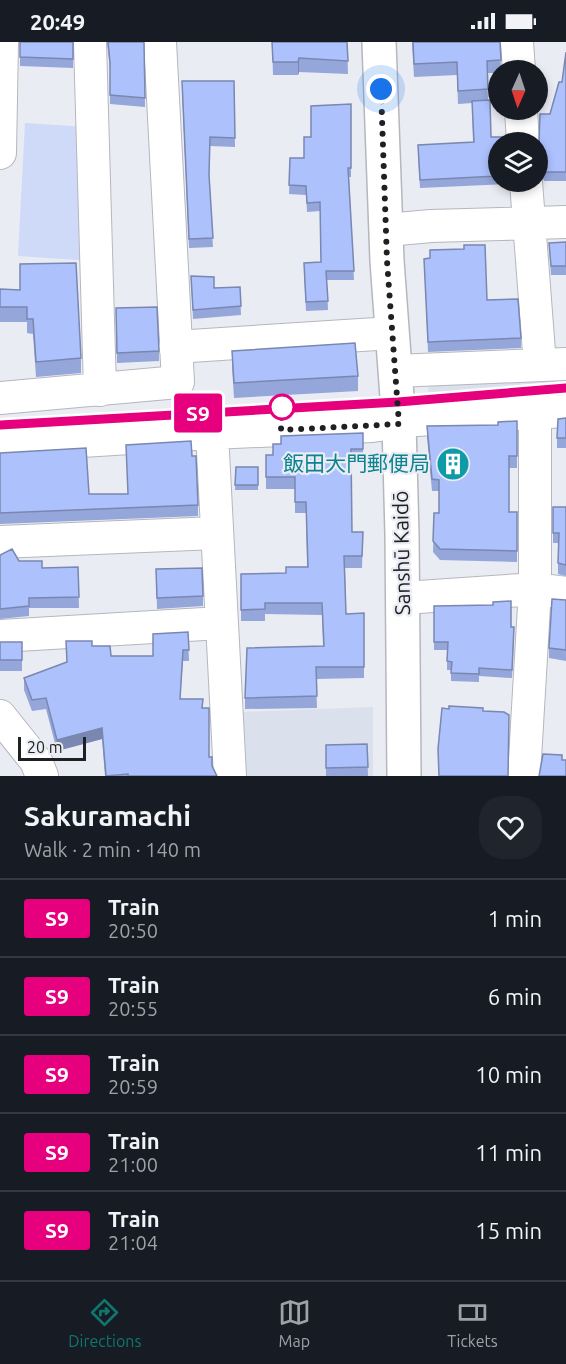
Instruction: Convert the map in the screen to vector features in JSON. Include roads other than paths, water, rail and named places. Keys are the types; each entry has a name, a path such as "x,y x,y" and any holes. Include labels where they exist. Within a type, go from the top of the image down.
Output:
{"main road":[{"name":"Sanshū Kaidō","path":"379,42 392,333 399,424 404,598 404,776"}],"street":[{"path":"0,153 2,42"},
{"path":"90,42 100,390"},
{"path":"0,398 178,382 160,42"},
{"path":"517,42 518,60"},
{"path":"395,371 553,365 528,224 526,192"},
{"path":"387,230 431,226 566,222"},
{"path":"175,347 392,333"},
{"path":"0,446 399,424 417,420 566,411"},
{"path":"524,776 535,589 535,412"},
{"path":"213,433 216,533 230,776"},
{"path":"0,542 216,533"},
{"path":"404,598 535,589 566,593"},
{"path":"0,636 221,623"},
{"path":"0,716 36,761 42,776"}],"railway":[{"path":"0,425 397,402 566,388"}],"train":[{"name":"S9","path":"0,425 398,402 566,388"}],"place":[{"name":"飯田大門郵便局","path":"453,464"}]}
